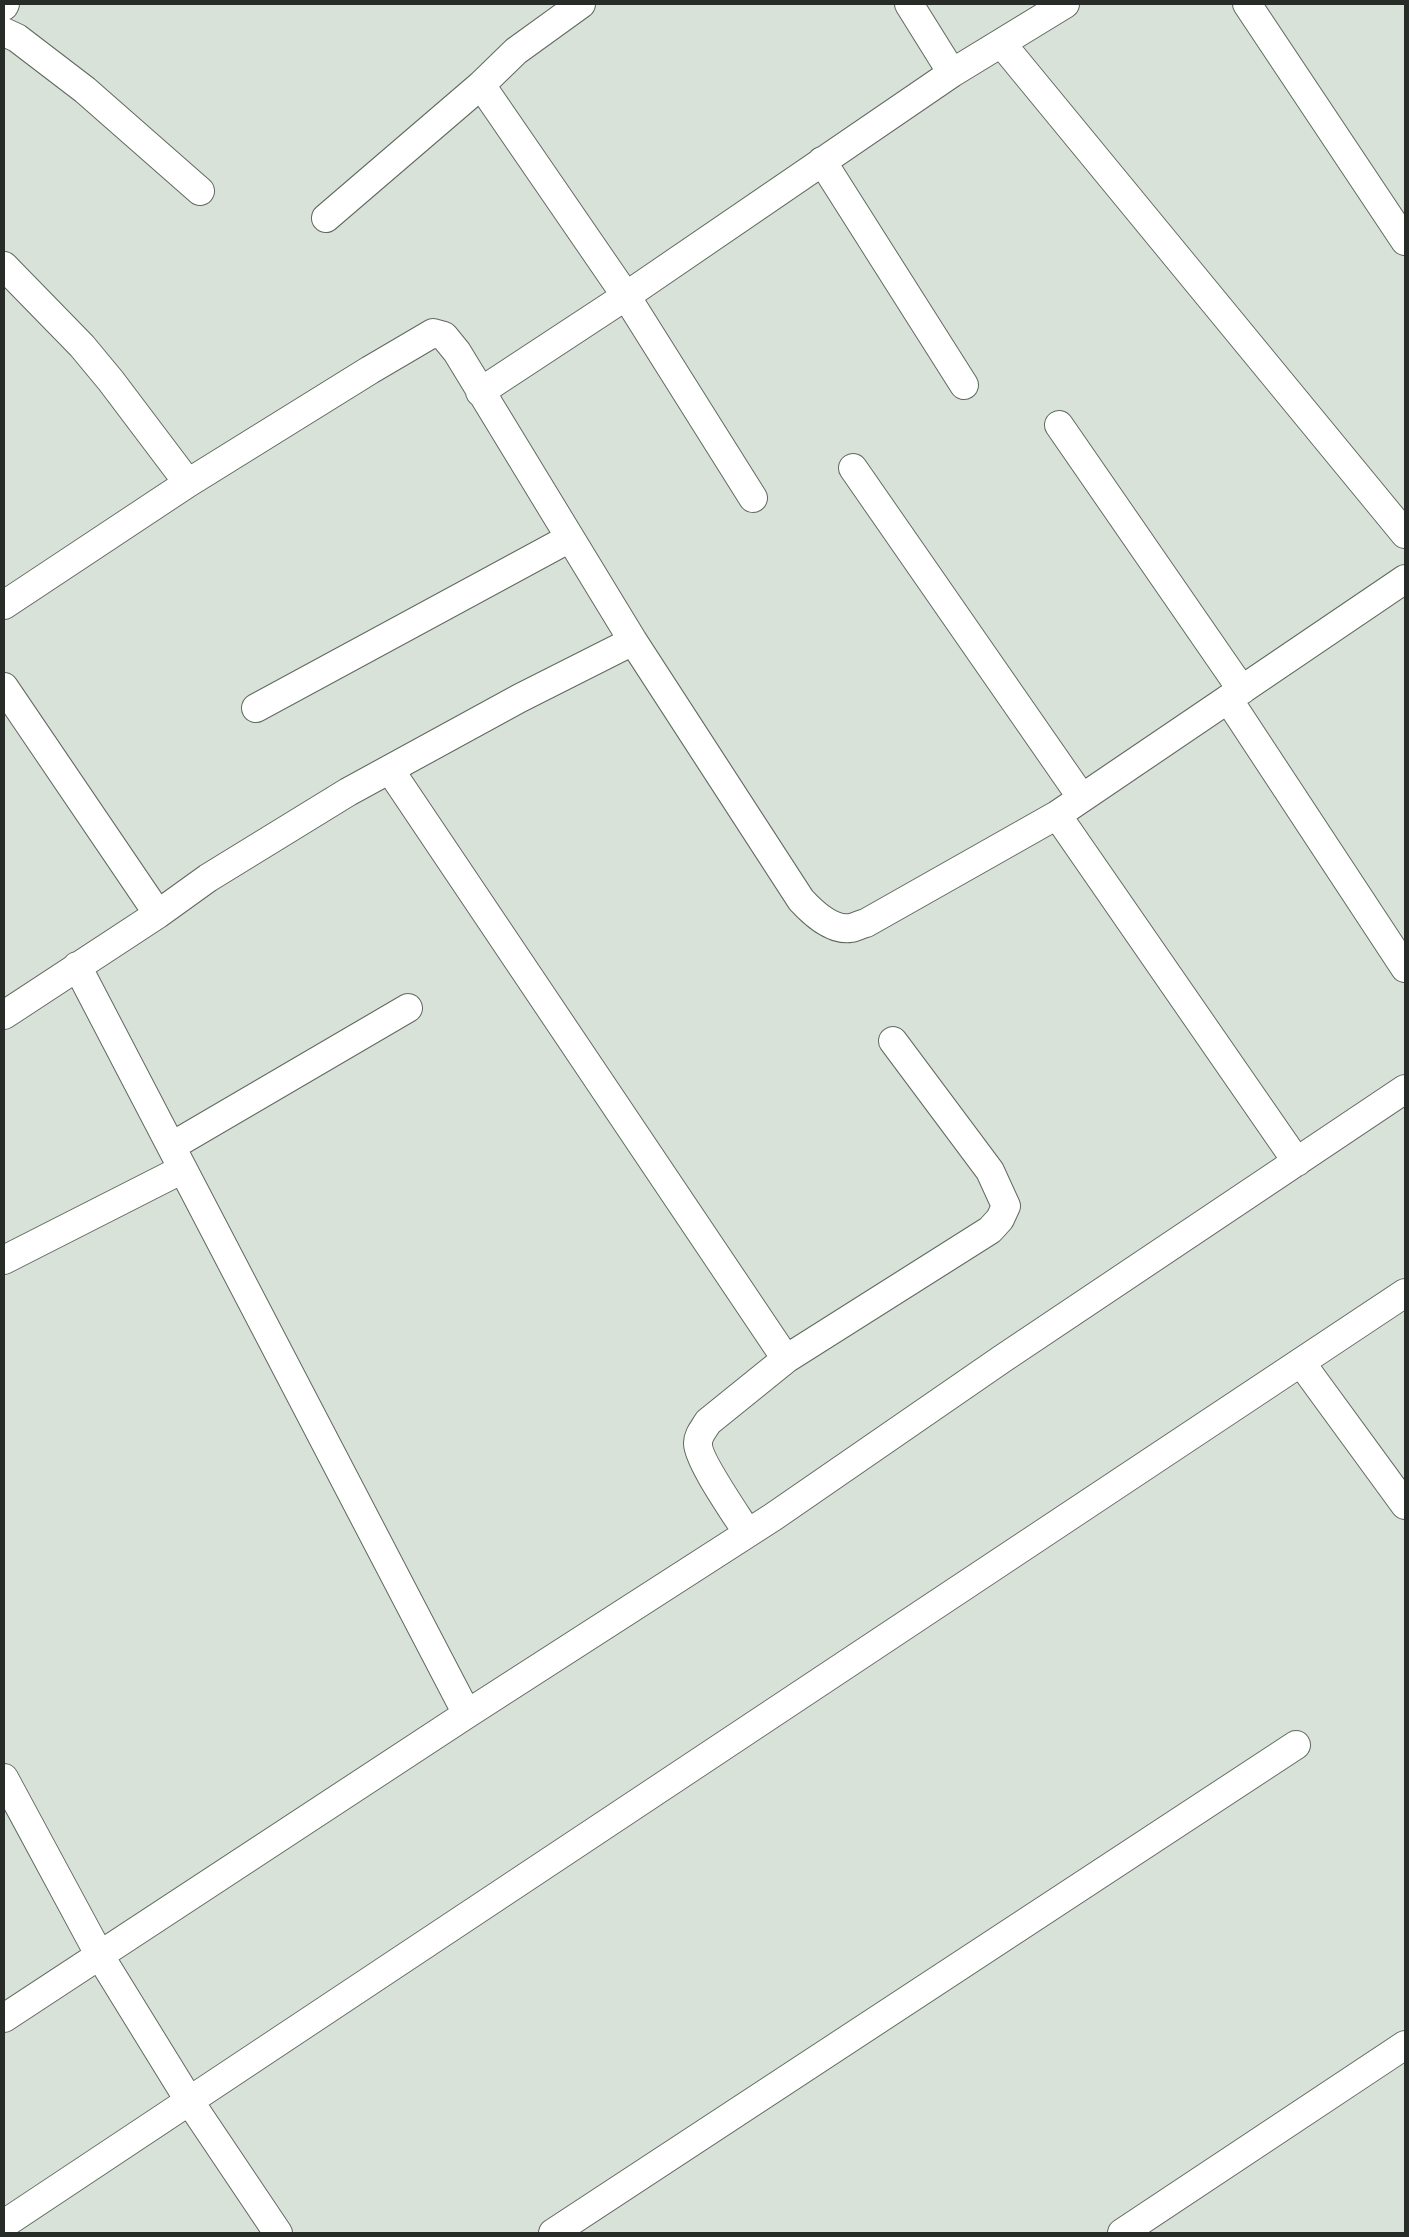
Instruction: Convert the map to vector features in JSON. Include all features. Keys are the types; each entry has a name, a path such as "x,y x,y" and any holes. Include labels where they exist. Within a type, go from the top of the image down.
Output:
{"street":[{"path":"326,218 481,85 516,51 581,4"},
{"path":"909,4 952,73"},
{"path":"480,392 626,296 952,73 1002,44 1064,4"},
{"path":"1247,4 1405,241"},
{"path":"4,32 17,38 64,73 200,191"},
{"path":"1002,44 1405,534"},
{"path":"481,85 626,296 753,498"},
{"path":"822,161 964,385"},
{"path":"4,266 82,346 111,381 188,483"},
{"path":"4,605 188,483 434,333 444,336 457,352 633,641 801,900 816,916 832,924 850,929 866,923 1057,815 1235,694 1401,591"},
{"path":"1059,425 1235,694 1405,968"},
{"path":"853,468 1082,798"},
{"path":"256,708 570,538"},
{"path":"4,1015 158,914 208,878 348,792 520,698 633,641"},
{"path":"4,687 158,914"},
{"path":"390,770 786,1359"},
{"path":"1057,815 1297,1162"},
{"path":"76,966 467,1714"},
{"path":"4,1260 177,1157 408,1008"},
{"path":"747,1532 702,1460 698,1445 700,1436 708,1422 786,1359 990,1230 1000,1219 1006,1206 990,1171 893,1041"},
{"path":"4,2018 467,1714 773,1517 1002,1359 1405,1089"},
{"path":"4,2224 1302,1364 1405,1293"},
{"path":"1302,1364 1405,1505"},
{"path":"553,2233 1296,1745"},
{"path":"4,1778 100,1956 190,2102 278,2233"},
{"path":"1122,2233 1405,2045"}]}
